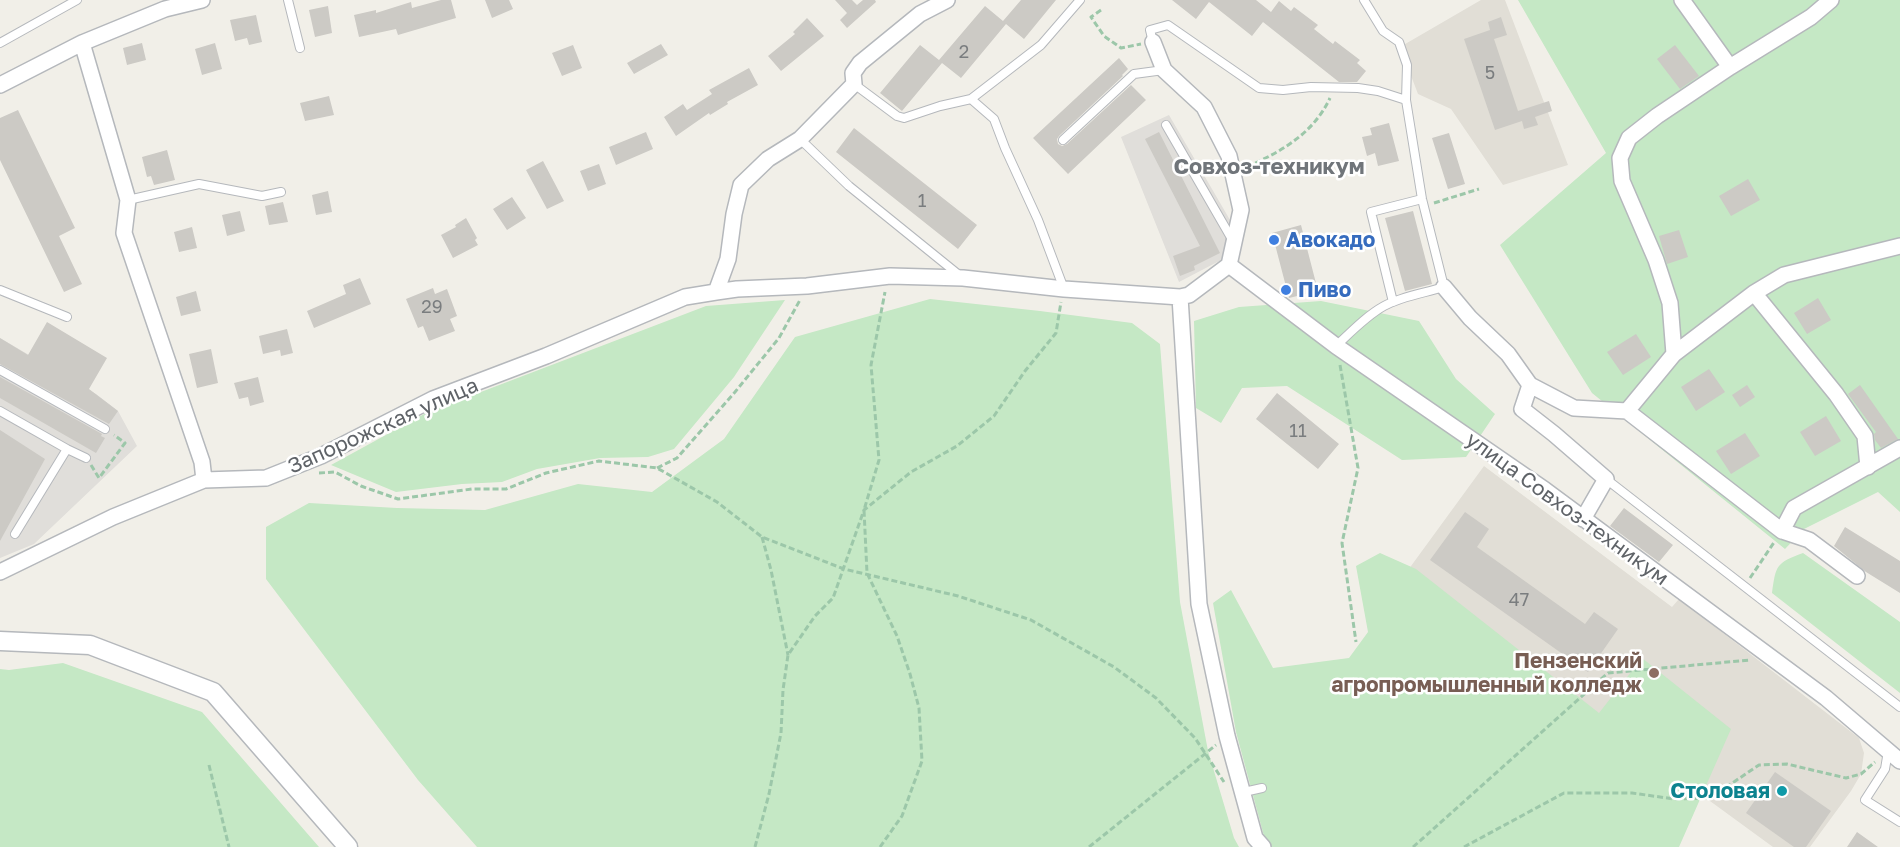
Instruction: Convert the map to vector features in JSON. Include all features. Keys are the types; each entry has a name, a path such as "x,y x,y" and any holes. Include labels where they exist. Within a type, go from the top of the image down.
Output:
{"street":[{"path":"0,85 82,43 165,9 202,0"},
{"path":"716,292 728,259 734,214 741,185 768,159 800,139 854,84 853,73 860,63 920,15 947,0"},
{"path":"1682,0 1730,67"},
{"path":"1674,354 1670,303 1656,260 1622,181 1620,158 1629,138 1657,116 1811,17 1831,0"},
{"path":"1153,42 1164,70 1204,107 1229,156 1241,210 1229,265 1189,295 1180,297 1199,604 1227,736 1256,838 1263,847"},
{"path":"0,572 113,517 204,480 202,462 124,233 128,200 82,43"},
{"path":"1627,411 1674,354 1754,293 1784,275 1900,246"},
{"name":"улица Совхоз-техникум","path":"1229,265 1336,346 1545,490 1826,698 1894,756"},
{"name":"Запорожская улица","path":"204,480 266,478 321,456 433,399 546,356 685,297 737,289 807,286 888,277 963,278 1064,289 1180,297"},
{"path":"1444,287 1470,318 1508,354 1530,385 1574,408 1627,411 1782,531 1809,540 1857,576"},
{"path":"1754,293 1836,394 1865,436 1868,467"},
{"path":"1530,385 1522,409 1605,479 1584,519"},
{"path":"1782,531 1794,508 1900,448"},
{"path":"0,641 90,645 213,692 348,847"}],"lane":[{"path":"0,44 77,0"},
{"path":"288,0 300,48"},
{"path":"854,84 897,116 904,118 971,99 1041,45 1080,0"},
{"path":"1336,346 1357,326 1384,306 1444,287 1423,202 1406,100 1407,65 1399,42 1383,31 1364,0"},
{"path":"1153,42 1150,30 1168,25 1259,88 1283,90 1311,87 1378,91 1406,100"},
{"path":"1063,140 1134,74 1164,70"},
{"path":"971,99 994,118 1038,220 1064,289"},
{"path":"1166,125 1234,244"},
{"path":"800,139 849,186 963,278"},
{"path":"128,200 199,184 262,196 281,192"},
{"path":"1393,302 1371,212 1423,202"},
{"path":"0,290 67,317"},
{"path":"0,370 105,429"},
{"path":"0,411 86,458"},
{"path":"15,534 67,449"},
{"path":"1605,479 1900,707"},
{"path":"1894,756 1865,800 1900,822"},
{"path":"1243,793 1262,788"}],"path":[{"path":"1101,10 1091,17 1104,36 1121,48 1153,42"},
{"path":"1232,170 1246,168 1265,159 1306,132 1324,112 1334,89"},
{"path":"1423,202 1479,189"},
{"path":"788,655 815,616 833,598 879,460 871,364 888,277"},
{"path":"657,468 677,458 735,392 779,338 807,286"},
{"path":"864,510 911,472 957,446 994,416 1025,371 1056,333 1064,289"},
{"path":"1336,346 1358,468 1342,543 1356,642"},
{"path":"86,458 99,478 125,443 105,429"},
{"path":"312,474 335,472 361,486 398,499 472,489 506,489 546,473 599,461 657,468 717,502 762,537 844,569 958,596 1031,620 1113,666 1156,698 1195,738 1227,788 1243,793"},
{"path":"864,510 867,573 897,636 910,674 919,708 922,761 902,816 880,847"},
{"path":"755,847 769,794 781,733 783,690 788,655 762,537"},
{"path":"1744,587 1771,547"},
{"path":"1413,847 1608,673 1772,658"},
{"path":"1089,847 1227,736"},
{"path":"1464,847 1564,792 1632,793 1674,799 1710,798 1759,765 1787,764 1846,778 1861,774 1894,756"},
{"path":"209,765 229,847"}],"shaded area":[{"path":"1481,0 1505,0 1568,165 1503,185 1451,109 1418,94 1400,47"},
{"path":"1169,115 1230,220 1225,258 1179,282 1121,137"},
{"path":"0,338 96,394 118,411 137,446 34,544 0,558"},
{"name":"Пензенский агропромышленный колледж","path":"1484,466 1672,607 1679,599 1859,738 1864,753 1861,774 1810,847 1773,847 1403,577"}],"green space":[{"path":"1518,0 1900,0 1900,512 1878,492 1804,529 1785,549 1592,393 1500,245 1606,153"},
{"path":"930,299 1132,323 1160,344 1180,602 1208,751 1234,838 1239,847 477,847 418,780 266,579 266,527 309,503 485,510 578,484 652,492 724,439 795,337"},
{"path":"785,300 734,377 674,449 648,457 600,458 537,469 502,482 396,492 331,465 426,413 706,306"},
{"path":"1321,301 1419,321 1456,379 1495,414 1466,457 1402,460 1287,386 1242,388 1221,423 1196,408 1194,321 1239,307"},
{"path":"1380,553 1416,569 1599,713 1642,658 1731,729 1679,847 1271,847 1265,840 1236,732 1213,603 1231,590 1273,668 1349,658 1368,632 1356,566"},
{"path":"1803,553 1900,622 1900,693 1772,593 1779,566"},
{"path":"63,663 202,712 319,847 0,847 0,669 9,670"}],"building":[{"path":"441,0 451,0 456,18 398,35 396,29 359,37 354,15 376,10 376,13 411,2 412,8"},
{"path":"485,0 509,0 513,9 492,18"},
{"path":"835,0 852,0 857,5 863,0 875,0 876,2 847,28 840,20 847,13"},
{"path":"1021,0 1056,0 1024,39 1006,24 961,78 942,63 902,111 880,93 920,45 939,60 985,6 1003,21"},
{"path":"1172,0 1256,0 1271,12 1279,1 1291,11 1294,7 1318,25 1314,29 1333,44 1335,41 1360,60 1357,63 1366,71 1357,82 1339,82 1263,22 1252,36 1209,2 1196,19"},
{"path":"328,6 332,33 315,37 309,10"},
{"path":"256,15 262,42 249,45 247,38 235,41 230,20"},
{"path":"1501,17 1507,35 1494,39 1518,111 1549,101 1552,111 1535,117 1538,125 1524,129 1522,121 1495,130 1464,39 1490,30 1488,22"},
{"path":"807,18 824,36 781,71 768,56 795,34 793,32"},
{"path":"142,43 146,60 127,65 123,48"},
{"path":"215,43 222,69 202,75 195,49"},
{"path":"661,44 668,55 634,74 627,63"},
{"path":"573,45 582,68 562,76 552,53"},
{"path":"1675,45 1699,76 1680,89 1657,59"},
{"path":"1119,58 1128,69 1059,136 1058,144 1062,146 1067,144 1131,85 1146,100 1068,174 1033,138"},
{"path":"749,68 758,85 727,102 728,104 710,115 709,113 676,136 664,117 683,104 687,110 712,94 709,90"},
{"path":"329,96 334,115 305,121 300,103"},
{"path":"18,110 75,228 59,236 82,284 64,292 0,160 0,118"},
{"path":"1389,123 1399,161 1378,166 1375,153 1367,156 1362,137 1372,135 1370,128"},
{"path":"854,128 977,225 958,249 836,152"},
{"path":"646,132 653,149 616,165 609,147"},
{"path":"1159,132 1220,253 1194,266 1195,270 1180,276 1173,256 1200,246 1145,139"},
{"path":"1449,133 1465,184 1448,189 1432,138"},
{"path":"167,150 175,180 154,185 151,176 147,177 142,157"},
{"path":"543,161 564,201 547,209 526,170"},
{"path":"599,164 606,184 588,191 580,171"},
{"path":"1748,179 1760,200 1731,216 1719,196"},
{"path":"328,191 332,212 316,215 312,195"},
{"path":"512,197 526,218 507,230 493,209"},
{"path":"283,202 288,222 269,225 265,206"},
{"path":"240,211 245,231 227,236 222,215"},
{"path":"1413,211 1432,284 1405,291 1385,218"},
{"path":"466,218 477,238 475,240 478,245 453,258 441,235 456,227 455,225"},
{"path":"1301,225 1318,291 1289,298 1272,233"},
{"path":"192,227 197,248 179,252 174,232"},
{"path":"1679,230 1688,257 1667,264 1659,236"},
{"path":"360,278 371,304 314,328 307,311 346,294 343,285"},
{"path":"433,288 435,294 447,289 457,316 450,319 455,331 429,341 423,326 418,328 406,299"},
{"path":"196,291 201,311 181,316 176,297"},
{"path":"1818,298 1831,320 1807,334 1794,313"},
{"path":"47,322 107,358 89,389 118,411 109,424 0,364 0,338 28,355"},
{"path":"287,329 293,353 281,356 280,350 263,354 259,336"},
{"path":"1636,334 1651,357 1623,375 1607,352"},
{"path":"211,349 218,383 197,388 189,354"},
{"path":"1709,369 1725,392 1696,411 1681,387"},
{"path":"0,377 102,434 101,436 105,438 96,453 0,398"},
{"path":"258,377 264,402 250,406 248,397 239,399 234,383"},
{"path":"1747,385 1755,397 1740,407 1732,395"},
{"path":"1860,385 1898,439 1881,448 1875,440 1876,432 1848,394"},
{"path":"1277,393 1339,444 1318,469 1256,419"},
{"path":"1826,416 1841,441 1815,456 1800,432"},
{"path":"0,430 45,459 0,541"},
{"path":"1745,433 1760,456 1731,474 1716,451"},
{"path":"1624,508 1673,545 1659,562 1610,526"},
{"path":"1465,512 1489,529 1477,547 1585,624 1594,612 1618,629 1588,672 1430,560"},
{"path":"1845,527 1900,561 1900,593 1866,572 1834,546"},
{"name":"Столовая","path":"1775,772 1831,811 1806,847 1794,847 1746,813"},
{"path":"1857,832 1878,847 1847,847"}],"place":[{"name":"Авокадо","path":"1274,240"},
{"name":"Пиво","path":"1286,290"},
{"name":"Пензенский агропромышленный колледж","path":"1654,673"},
{"name":"Столовая","path":"1782,791"}],"district":[{"name":"Совхоз-техникум","path":"1269,167"}]}
